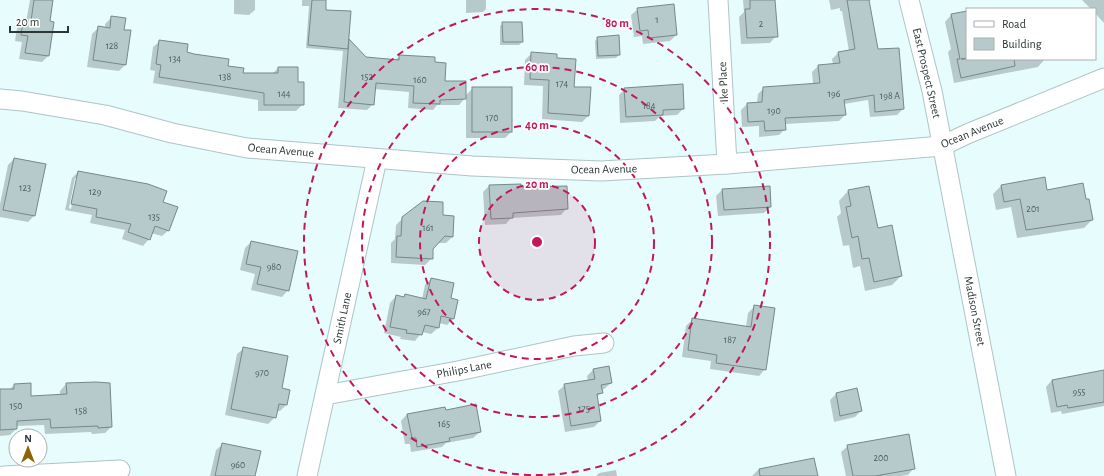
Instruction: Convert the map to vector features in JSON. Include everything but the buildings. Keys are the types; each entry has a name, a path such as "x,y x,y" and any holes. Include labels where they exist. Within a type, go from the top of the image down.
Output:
{"street":[{"name":"Ike Place","path":"718,0 727,164"},
{"name":"East Prospect Street","path":"909,0 932,91 942,146"},
{"name":"Ocean Avenue","path":"0,99 22,101 104,115 172,133 247,148 472,166 601,171 727,164 942,146 967,134 1104,78"},
{"name":"Madison Street","path":"942,146 990,385 1006,476"},
{"name":"Smith Lane","path":"307,476 378,159"},
{"name":"Philips Lane","path":"325,395 458,371 574,346 604,343"},
{"path":"4,476 120,470"}]}
